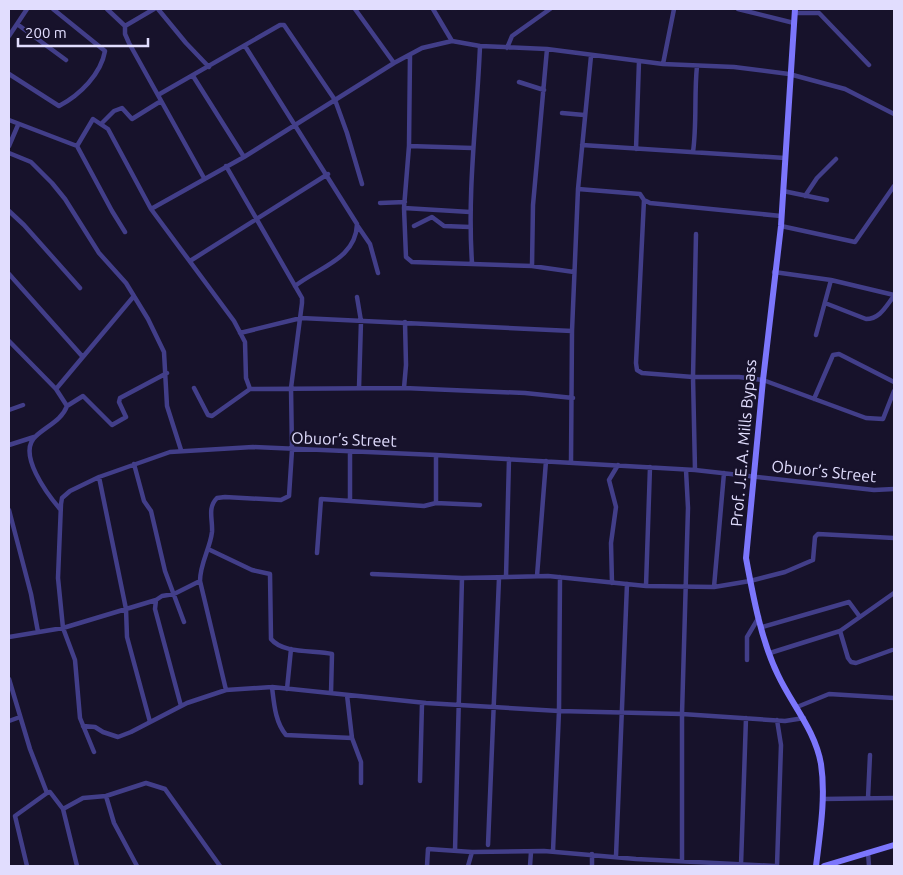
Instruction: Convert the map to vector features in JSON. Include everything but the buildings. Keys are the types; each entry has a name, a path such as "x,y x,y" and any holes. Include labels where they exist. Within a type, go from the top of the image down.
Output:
{"street":[{"path":"9,33 27,9"},
{"path":"9,74 60,106 92,79 101,66 105,51 52,9"},
{"path":"106,9 125,26 125,34 129,43 204,178"},
{"path":"125,26 154,9"},
{"path":"158,9 209,67"},
{"path":"355,9 394,63"},
{"path":"433,9 452,41"},
{"path":"507,48 512,36 550,9"},
{"path":"663,64 674,9"},
{"path":"738,9 794,23"},
{"path":"795,11 818,13 869,65"},
{"name":"Prof. J.E.A. Mills Bypass","path":"795,11 789,74 782,216 774,272 746,558 750,581 770,653 779,676 804,718 816,745 821,764 822,799 816,866"},
{"path":"17,24 66,60"},
{"path":"158,95 280,25 284,25 335,100 348,133 362,184"},
{"path":"151,209 244,157 394,63 422,48 452,41 480,46 546,49 663,64 734,67 789,74 845,89 894,114"},
{"path":"245,46 328,174 370,244 378,273"},
{"path":"472,263 470,212 472,148 477,117 480,46"},
{"path":"532,266 533,205 546,49"},
{"path":"410,55 409,146 404,208 405,252 412,262 532,266 574,272"},
{"path":"571,462 573,398 572,330 578,189 591,56"},
{"path":"636,149 639,61"},
{"path":"693,152 696,129 695,93 697,66"},
{"path":"193,76 244,157"},
{"path":"519,82 544,90"},
{"path":"102,123 114,111 122,108 132,119 161,101"},
{"path":"562,113 584,115"},
{"path":"77,146 93,119 102,123 118,144 151,209 190,261 245,342 246,378 250,389"},
{"path":"9,120 77,146 112,212 126,232"},
{"path":"9,146 18,125"},
{"path":"582,145 785,158"},
{"path":"409,146 472,148"},
{"path":"9,152 31,162 48,178 65,199 99,253 126,283 134,296 164,352 167,406 181,450"},
{"path":"805,196 817,178 836,159"},
{"path":"226,166 302,298 291,388 292,450 289,496 281,500 241,497 217,498 212,507 212,530 208,549 202,563 200,581 226,690"},
{"path":"190,261 328,174"},
{"path":"781,226 855,242 894,186"},
{"path":"578,189 640,194 644,200 650,203 782,216"},
{"path":"783,191 827,200"},
{"path":"644,200 642,202 637,370 642,373 693,377 739,377 763,380 866,418 880,419 885,416 894,391"},
{"path":"380,203 405,202"},
{"path":"404,208 470,212"},
{"path":"9,211 24,225 80,288"},
{"path":"414,226 432,217 444,226 470,227"},
{"path":"295,286 342,256 352,246 357,235 357,224"},
{"path":"694,470 693,377 696,234"},
{"path":"373,256 380,254"},
{"path":"774,272 831,280 894,296 878,316 872,319 825,303"},
{"path":"9,274 82,356"},
{"path":"816,335 831,280"},
{"path":"56,389 134,296"},
{"path":"357,297 361,321 359,388"},
{"path":"240,333 301,318 572,330"},
{"path":"404,388 406,366 405,322"},
{"path":"9,341 56,389 67,406"},
{"path":"814,399 833,355 839,354 894,382"},
{"path":"9,445 34,438 59,418 67,406 83,396 112,425 126,417 119,402 120,398 166,372"},
{"path":"194,388 204,410 208,415 212,416 250,389 404,388 525,393 573,398"},
{"path":"9,410 23,405"},
{"path":"34,438 31,449 34,469 48,495 60,509 58,578 63,628 75,660 78,704 83,726 94,752"},
{"name":"Obuor’s Street","path":"60,509 65,494 99,477 134,464 181,450 229,450 253,447 546,460 694,470 874,490 894,489"},
{"path":"350,452 350,500"},
{"path":"436,455 436,503"},
{"path":"506,577 509,459"},
{"path":"537,576 546,460"},
{"path":"134,464 144,500 151,510 165,571 184,622"},
{"path":"612,583 612,537 616,507 609,480 618,465"},
{"path":"646,586 650,467"},
{"path":"682,860 682,714 688,508 686,470"},
{"path":"714,587 724,473"},
{"path":"99,477 126,609 127,637 150,722"},
{"path":"317,553 321,499 424,506 436,503 480,505"},
{"path":"9,510 31,594 38,632"},
{"path":"372,574 462,578 537,576 646,586 714,587 750,581 785,572 813,560 814,537 818,534 894,538"},
{"path":"208,549 252,570 270,574 271,639 275,644 291,649 332,654 331,693"},
{"path":"455,851 462,578"},
{"path":"488,845 499,578"},
{"path":"553,851 559,711 560,578"},
{"path":"9,637 63,628 156,600 162,596 174,594 200,581"},
{"path":"616,856 627,584"},
{"path":"770,653 840,631 894,593"},
{"path":"156,600 155,609 181,706"},
{"path":"762,627 849,602 860,617"},
{"path":"747,660 747,637 760,616"},
{"path":"840,631 851,662 856,663 892,650"},
{"path":"287,689 291,649"},
{"path":"9,679 20,717 47,792 50,792 63,809 77,866"},
{"path":"83,726 95,727 118,737 181,706 226,690 272,687 422,703 559,711 621,711 777,720 804,718"},
{"path":"272,687 277,716 281,728 286,735 352,738"},
{"path":"347,694 352,738 360,762 361,783"},
{"path":"797,707 829,694 894,698"},
{"path":"420,781 422,703"},
{"path":"9,721 20,717"},
{"path":"741,865 746,718"},
{"path":"427,866 428,849 472,852 553,851 776,866 781,745 777,720"},
{"path":"868,798 870,756"},
{"path":"63,809 83,798 106,796 146,783 165,789 220,866"},
{"path":"9,819 47,792"},
{"path":"106,796 114,823 137,866"},
{"path":"822,799 894,798"},
{"path":"15,816 27,866"},
{"path":"824,866 894,845"},
{"path":"468,866 472,852"},
{"path":"530,866 531,852"},
{"path":"868,852 869,866"},
{"path":"592,854 592,866"}]}
